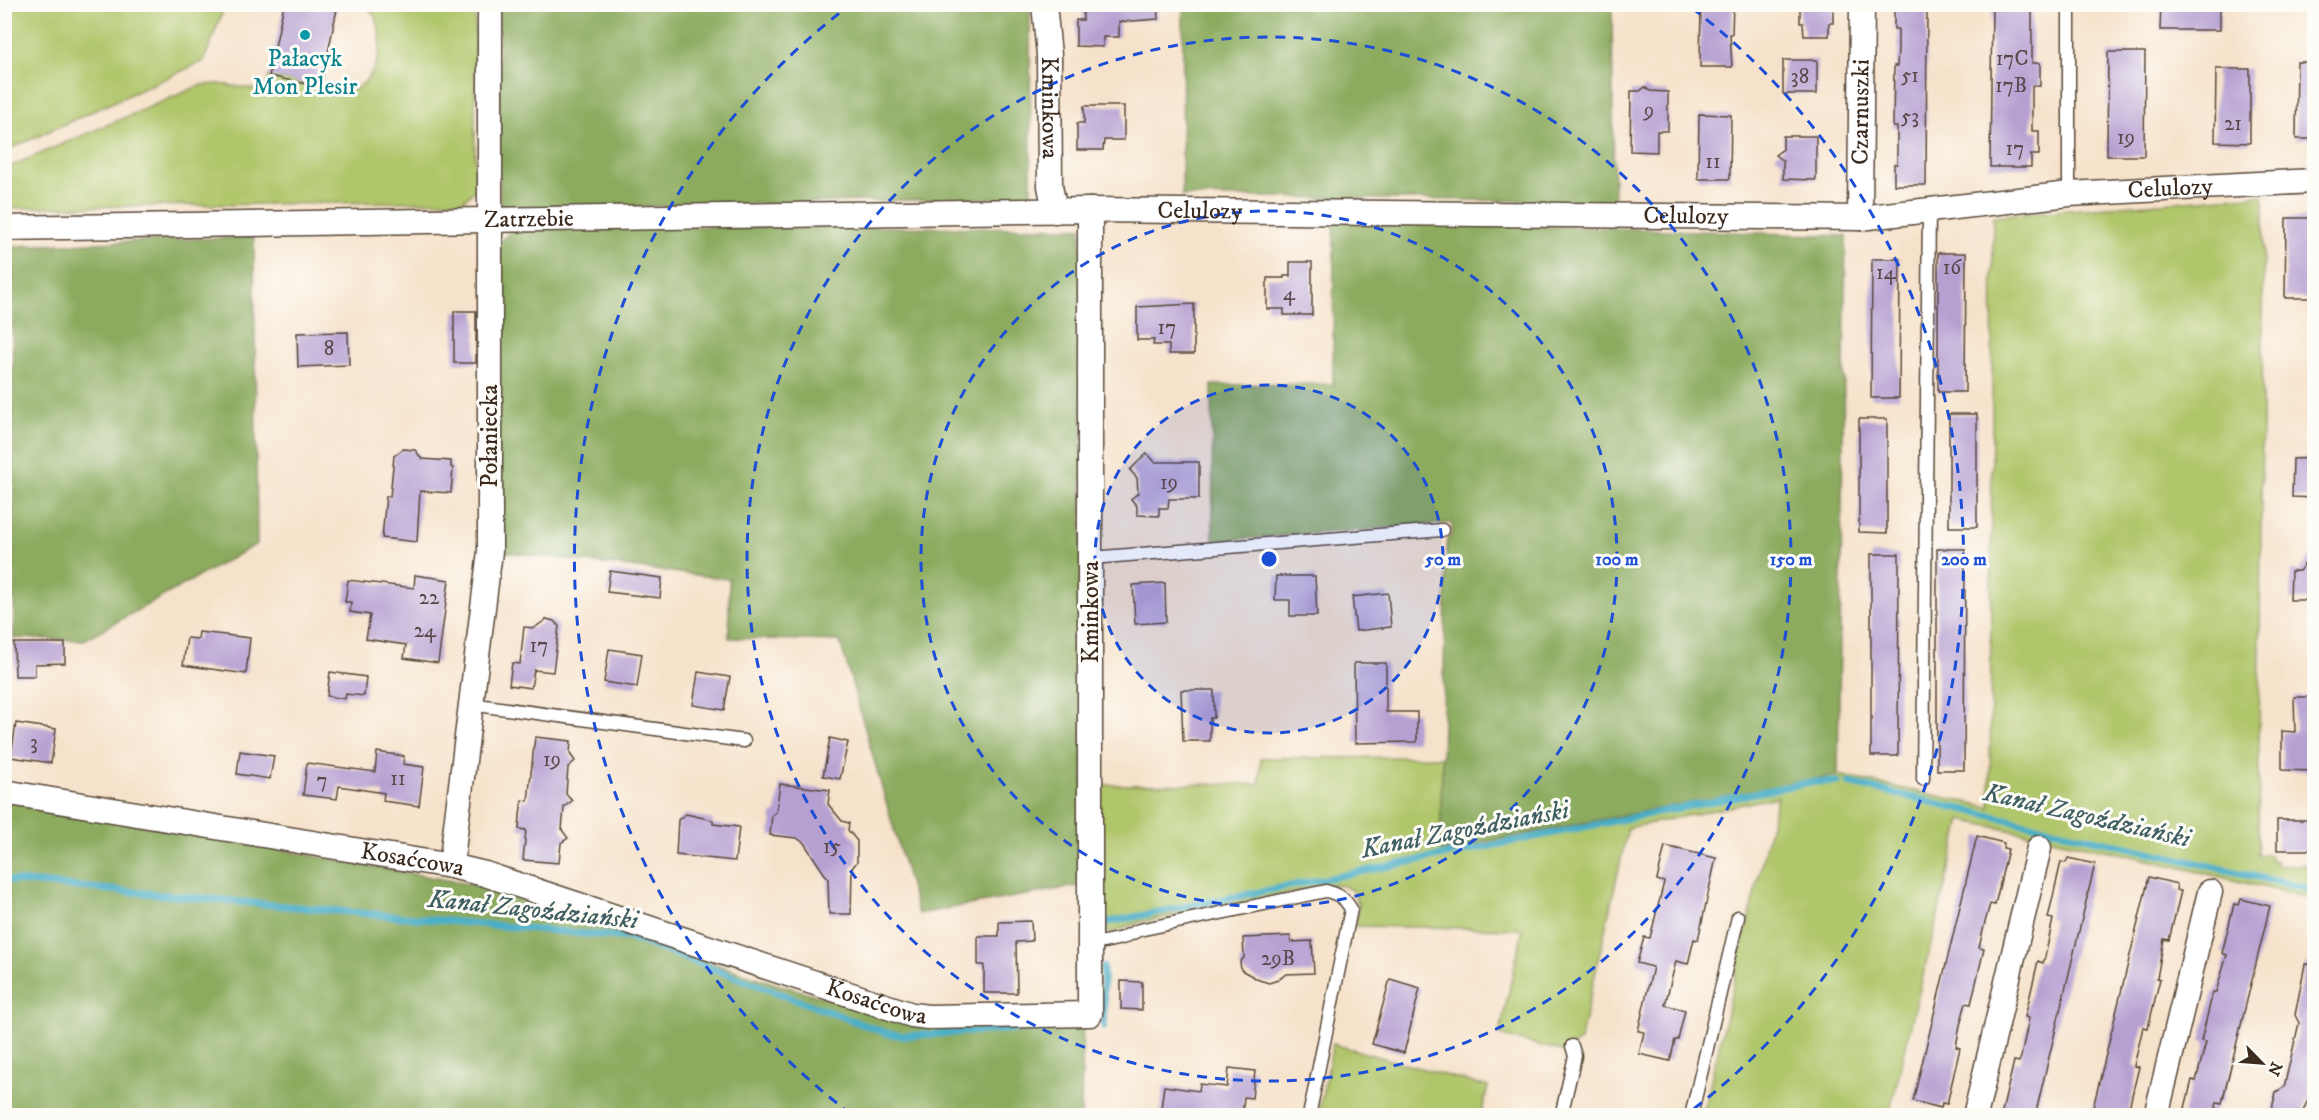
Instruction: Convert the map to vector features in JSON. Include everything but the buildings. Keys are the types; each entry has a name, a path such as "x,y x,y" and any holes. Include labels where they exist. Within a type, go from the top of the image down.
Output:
{"street":[{"name":"Połaniecka","path":"451,866 490,551 490,4"},
{"name":"Kminkowa","path":"1044,4 1049,55 1050,186 1055,211"},
{"name":"Czarnuszki","path":"1860,218 1862,4"},
{"name":"Celulozy","path":"1055,211 1860,218 1929,212 2069,194 2314,181"},
{"name":"Kminkowa","path":"1090,210 1090,1014"},
{"name":"Zatrzebie","path":"4,228 1055,211"},
{"name":"Kosaćcowa","path":"4,792 451,866 485,874 912,1015 928,1017 1090,1014"},
{"path":"1975,1116 2039,848"},
{"path":"2156,1116 2210,892"}],"lane":[{"path":"2069,4 2069,194"},
{"path":"1923,779 1929,212"},
{"path":"1091,558 1442,530"},
{"path":"470,704 744,741"},
{"path":"1090,945 1122,938 1150,927 1326,891 1338,894 1345,899 1351,909 1309,1116"},
{"path":"1691,1116 1738,917"},
{"path":"1561,1116 1575,1056 1572,1047"}],"green space":[{"path":"5,4 225,5 204,61 5,151"},
{"path":"366,5 475,5 475,190 463,201 5,208 4,169 201,85 219,84 260,90 264,89 269,76 345,93 355,89 371,74 379,54 377,21"},
{"path":"499,5 1030,5 1031,197 500,210"},
{"path":"1183,5 1612,5 1614,202 1182,196"},
{"path":"2263,195 2258,855 2270,855 2270,860 2276,860 2276,865 2314,865 2314,899 2123,854 1961,820 1889,1115 1703,1115 1777,797 1628,828 1580,1041 1565,1052 1499,1035 1523,929 1355,926 1359,906 1353,891 1344,886 1334,885 1141,922 1110,933 1098,930 1098,785 1259,784 1261,758 1442,757 1441,850 1838,775 1990,807 1993,216"},
{"path":"1334,219 1846,236 1838,775 1440,850 1447,539 1452,534 1452,523 1213,541 1212,385 1333,384"},
{"path":"515,226 1081,228 1083,885 918,914 840,641 729,638 729,579 499,551 497,245"},
{"path":"254,237 257,544 84,640 14,638 12,246"},
{"path":"4,800 480,886 773,983 915,1023 1083,1017 1081,1115 5,1115"},
{"path":"1333,1044 1488,1087 1481,1115 1318,1115"}],"waterway":[{"name":"Kanał Zagoździański","path":"1104,927 1104,923 1810,782 1838,782"},
{"name":"Kanał Zagoździański","path":"1849,783 2314,890"},
{"name":"Kanał Zagoździański","path":"4,880 631,938 886,1033 903,1036 1068,1026"},
{"name":"Kanał Zagoździański","path":"1103,967 1104,1026"}],"place":[{"name":"Pałacyk Mon Plesir","path":"305,35"}]}
